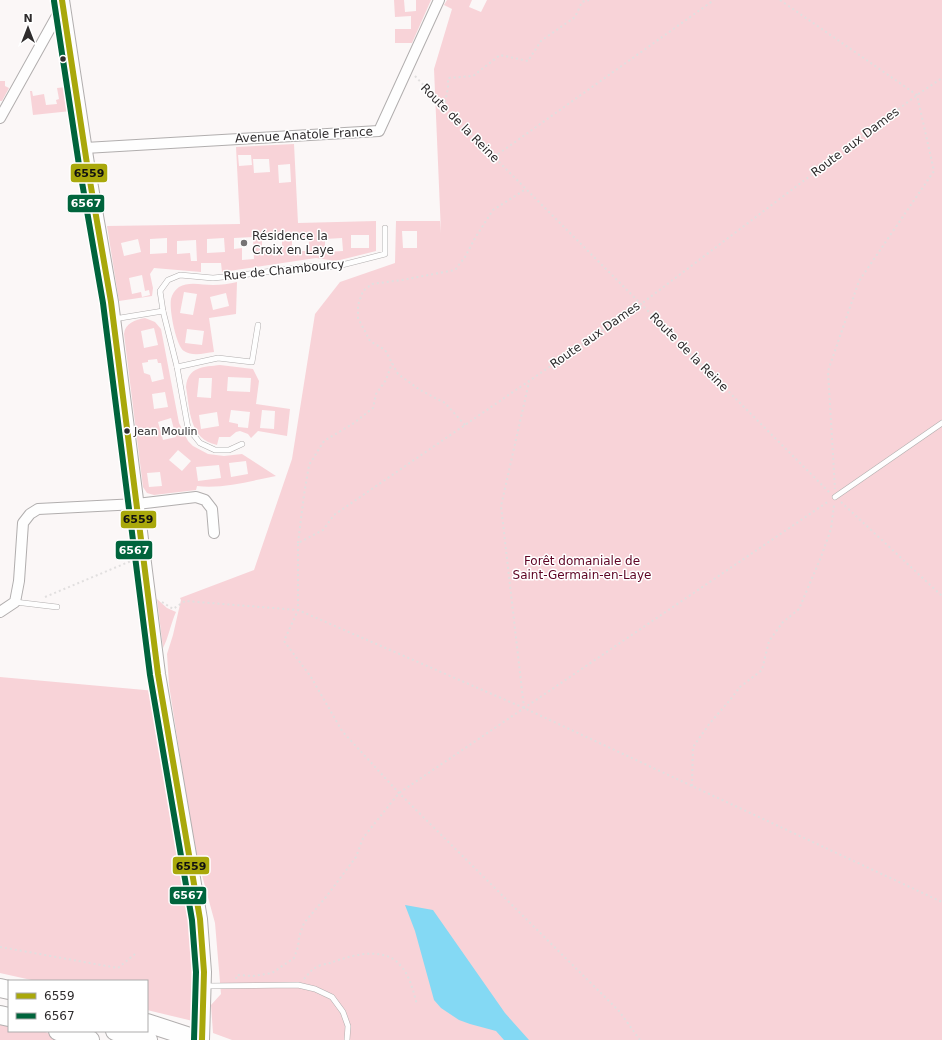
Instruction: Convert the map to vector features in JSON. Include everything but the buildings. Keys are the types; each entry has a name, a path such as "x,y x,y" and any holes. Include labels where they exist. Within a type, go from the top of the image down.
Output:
{"highway":[{"path":"148,1023 199,1040"},
{"path":"62,1032 90,1040"},
{"path":"119,1032 148,1040"}],"street":[{"name":"Avenue Anatole France","path":"85,148 378,131 439,0"},
{"path":"0,118 62,3"},
{"path":"62,3 113,319 158,674 200,919 204,972 202,1040"},
{"path":"0,612 15,602 19,581 23,523 30,514 38,510 137,504 196,497 205,500 212,509 214,533"}],"lane":[{"name":"Rue de Chambourcy","path":"163,311 160,291 168,280 180,275 212,278 314,266 334,268 385,254 385,228"},
{"path":"113,319 163,311 177,367 188,428 200,443 215,450 229,450 242,444"},
{"path":"177,367 218,358 252,362 258,325"},
{"path":"835,497 942,423"},
{"path":"15,602 57,607"},
{"path":"204,986 298,985 315,989 332,997 344,1012 348,1026 347,1040"}],"path":[{"path":"444,107 448,88 448,78 473,76 500,55 528,61 541,41 575,17 582,2 589,0"},
{"path":"494,157 714,0"},
{"path":"692,786 693,746 740,687 762,670 769,640 784,622 799,609 821,557 831,529 835,497 828,371 859,281 934,171 917,95 780,0"},
{"name":"Route de la Reine","path":"408,68 444,107 835,497 942,596"},
{"name":"Route aux Dames","path":"298,543 323,530 334,515 641,304 917,95 942,78"},
{"path":"465,425 445,403 420,390 398,374 385,350 370,341 358,318 358,305 363,291 372,284 455,270 493,210 526,189"},
{"path":"392,363 386,380 376,394 373,408 354,423 324,441 310,465 304,495 298,543 298,610 284,641 311,677 342,731 399,793 619,1011 640,1040"},
{"path":"524,708 501,506 529,381"},
{"path":"234,986 237,975 253,976 272,973 294,958 298,947 298,937 304,923 319,906 356,857 363,838 399,793 835,497"},
{"path":"30,603 136,559"},
{"path":"148,598 157,598 173,609 185,601 298,610 524,708 942,902"},
{"path":"0,947 118,968 135,954"},
{"path":"298,985 315,968 345,958 366,954 384,955 395,960 404,970 410,981 417,1005"}],"green space":[{"path":"394,0 404,0 405,12 416,11 416,0 431,0 412,43 395,43 395,29 411,29 411,16 395,17"},
{"name":"Forêt domaniale de Saint-Germain-en-Laye","path":"447,0 472,0 469,7 481,12 487,0 942,0 942,1040 232,1040 213,1033 211,1005 221,994 215,923 194,846 169,685 167,654 173,635 181,600 180,598 254,570 292,459 315,314 340,282 395,263 396,221 440,221 441,233 434,69 452,9 444,5","holes":["402,231 417,231 417,248 403,248"]},
{"path":"0,81 5,81 5,86 9,88 2,101 0,101"},
{"path":"67,87 71,111 33,115 30,91 32,91 33,96 44,94 46,105 57,104 56,100 59,99 57,88"},
{"path":"294,144 298,223 376,221 376,251 336,261 316,258 222,272 221,263 201,263 201,272 154,268 150,274 153,288 152,296 119,301 107,226 240,224 236,147","holes":["238,155 251,155 252,165 239,166","253,159 269,159 270,172 254,173","290,164 291,182 279,183 278,165","351,235 369,235 369,248 351,248","253,237 254,259 242,260 242,248 234,249 234,238","262,237 282,237 282,250 262,250","167,238 167,253 150,254 150,239","224,238 225,252 207,253 207,239","292,238 309,238 309,251 292,251","342,238 343,251 325,252 325,239","138,239 141,252 124,256 121,243","196,240 197,261 191,261 190,253 177,254 177,241","142,275 145,291 149,290 150,295 142,297 141,292 132,294 129,278"]},
{"path":"237,282 236,314 209,318 214,352 191,354 184,351 178,342 172,319 171,297 174,292 179,287 187,284 216,285","holes":["184,292 197,294 193,315 180,313","226,293 229,306 213,310 210,297","187,329 204,331 202,345 185,343"]},
{"path":"145,318 155,322 161,329 179,423 188,441 193,446 208,454 224,456 242,454 276,476 227,485 207,487 197,486 196,490 154,495 147,493 143,487 124,334 128,325 134,321","holes":["154,328 158,345 144,348 141,331","157,359 158,363 161,363 164,379 152,382 150,375 144,373 142,363 148,362 148,360","165,392 168,407 154,409 152,394","171,418 176,437 163,440 158,422","178,450 191,461 182,471 169,460","246,461 248,474 231,477 229,463","219,465 221,478 198,481 196,467","160,472 162,486 149,487 147,473"]},
{"path":"220,365 253,369 259,381 256,404 290,409 287,436 258,431 251,438 248,434 240,431 236,432 230,437 219,437 217,445 208,442 201,437 192,422 190,414 186,387 187,380 193,371 203,367","holes":["228,377 251,378 250,392 227,391","199,378 212,378 211,398 197,397","231,410 250,412 248,428 238,427 238,424 229,422","262,410 275,411 274,429 260,428","217,412 219,426 201,429 199,415"]},
{"path":"157,599 167,608 176,612 163,648"},
{"path":"0,677 156,691 174,817 177,850 192,915 199,971 197,1022 148,1010 148,980 32,980 0,973"},
{"path":"0,1022 8,1023 8,1032 45,1032 71,1040 0,1040"}],"water":[{"path":"405,905 433,910 505,1013 529,1040 504,1040 496,1031 459,1020 441,1008 434,1000 415,931"}],"transit line":[{"name":"6559","path":"62,0 87,164 111,302 158,674 200,919 204,972 202,1040"},
{"name":"6567","path":"54,1 79,165 103,303 150,675 192,920 196,972 194,1040"}],"place":[{"name":"Résidence la Croix en Laye","path":"244,243"},
{"name":"Jean Moulin","path":"127,431"}]}
